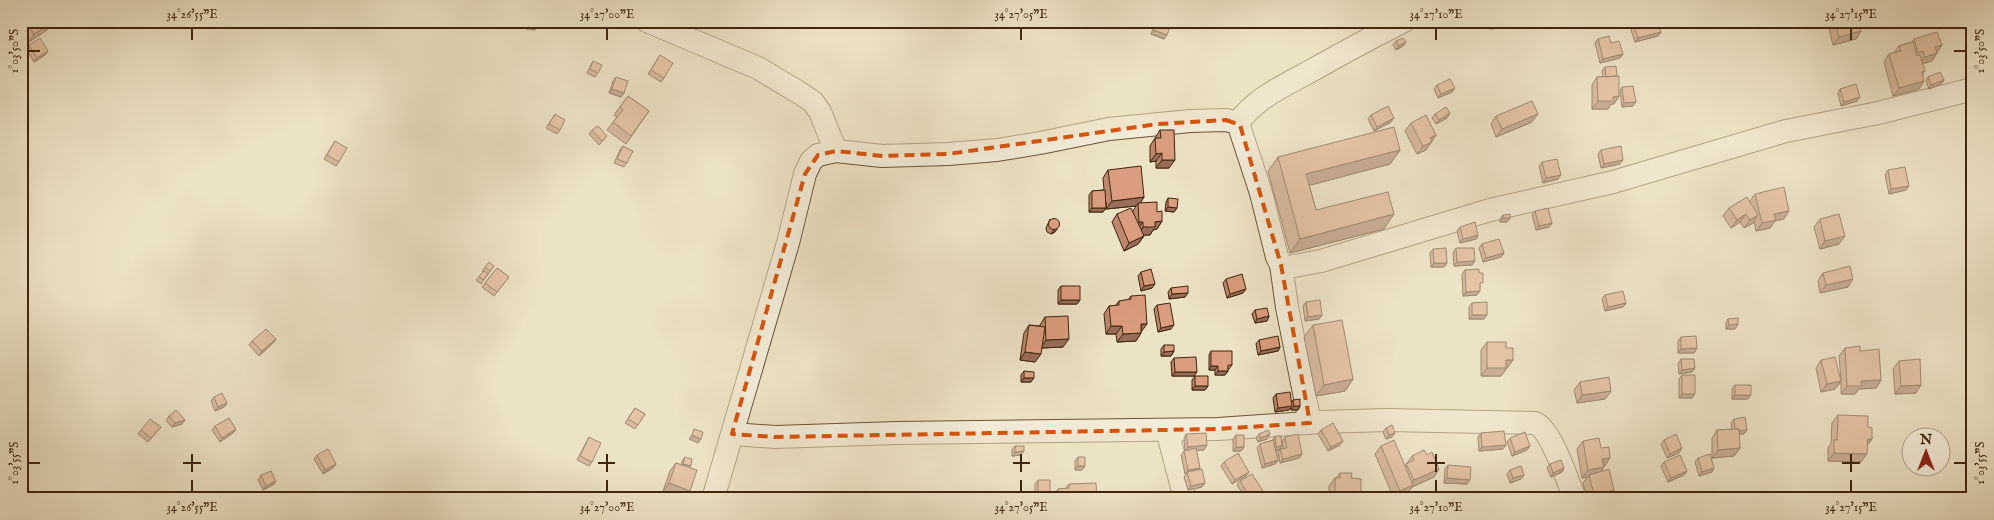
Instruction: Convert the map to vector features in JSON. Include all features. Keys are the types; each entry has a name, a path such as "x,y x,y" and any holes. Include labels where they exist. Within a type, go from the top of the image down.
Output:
{"street":[{"path":"647,21 758,68 803,95 813,102 820,112 836,151"},
{"path":"1238,123 1248,110 1291,82 1404,21"},
{"path":"1281,265 1289,266 1321,262 1490,210 1613,182 1786,131 1878,113 1973,89"},
{"path":"714,499 788,243 805,174 811,161 818,155 836,151 882,156 922,156 997,150 1109,129 1226,120 1238,123"},
{"path":"1238,123 1252,159 1277,257 1281,265 1287,308 1310,423"},
{"path":"732,434 806,437 898,433 1218,429 1386,420 1535,423 1540,425 1547,436 1575,499"},
{"path":"1167,430 1185,499"}],"highlighted area":[{"path":"1226,120 1240,125 1281,265 1310,423 1218,429 775,437 732,434 805,174 818,155 836,151 882,156 948,154 1158,124"}],"building":[{"path":"26,21 52,21 52,22 34,34"},
{"path":"526,21 544,21 543,23 538,22 538,26 525,24"},
{"path":"1157,21 1172,22 1167,35 1154,30"},
{"path":"1650,21 1658,21 1661,32 1638,38 1634,26"},
{"path":"1835,21 1859,21 1861,31 1839,37"},
{"path":"1937,32 1942,45 1935,47 1937,53 1925,57 1923,51 1918,53 1914,39"},
{"path":"1609,36 1611,43 1619,41 1623,54 1603,59 1598,39"},
{"path":"40,38 48,51 37,58 29,45"},
{"path":"1403,38 1406,42 1399,46 1396,41"},
{"path":"1913,42 1917,56 1920,55 1925,71 1922,72 1924,81 1899,88 1889,54 1901,51 1899,46"},
{"path":"660,55 673,63 664,78 651,70"},
{"path":"593,61 602,65 598,73 590,69"},
{"path":"1616,66 1617,76 1606,77 1605,67"},
{"path":"1940,72 1944,80 1931,85 1928,77"},
{"path":"1619,76 1619,96 1613,97 1613,101 1598,101 1597,77"},
{"path":"616,77 628,81 624,93 612,89"},
{"path":"1450,79 1455,88 1441,94 1437,85"},
{"path":"1856,84 1860,97 1844,102 1840,89"},
{"path":"1633,86 1636,102 1624,103 1622,87"},
{"path":"628,96 649,111 631,136 613,122 623,110 620,107"},
{"path":"1532,101 1538,114 1502,129 1496,116"},
{"path":"1388,106 1394,118 1377,127 1371,115"},
{"path":"1446,107 1450,113 1439,120 1435,114"},
{"path":"555,114 565,120 560,130 549,124"},
{"path":"1426,115 1436,135 1430,138 1432,142 1423,146 1411,123"},
{"path":"598,126 607,136 602,141 592,130"},
{"path":"1394,127 1400,150 1306,174 1316,210 1388,192 1394,214 1300,239 1278,157"},
{"path":"1160,130 1174,130 1175,160 1162,160 1162,153 1156,154 1155,138 1161,138"},
{"path":"335,141 347,148 339,162 327,155"},
{"path":"623,146 633,151 627,163 617,159"},
{"path":"1621,146 1623,160 1604,164 1601,150"},
{"path":"1557,159 1561,175 1546,178 1542,162"},
{"path":"1141,166 1144,197 1112,201 1108,170"},
{"path":"1905,167 1909,186 1891,189 1888,170"},
{"path":"1784,187 1789,211 1774,214 1776,220 1762,223 1755,194"},
{"path":"1105,190 1106,208 1092,208 1092,191"},
{"path":"1747,197 1758,215 1750,220 1746,214 1737,220 1729,208"},
{"path":"1168,198 1178,199 1177,208 1168,207"},
{"path":"1157,202 1157,212 1162,211 1162,221 1155,222 1155,227 1143,227 1143,222 1139,222 1138,203"},
{"path":"1131,208 1144,236 1129,243 1117,214"},
{"path":"1548,208 1552,223 1539,226 1535,211"},
{"path":"1510,214 1510,218 1503,218 1503,215"},
{"path":"1839,214 1845,236 1825,241 1820,219"},
{"path":"1054,218 1060,224 1054,230 1048,224"},
{"path":"1475,222 1478,235 1463,239 1460,227"},
{"path":"1499,239 1504,253 1486,258 1482,244"},
{"path":"1446,248 1447,263 1434,263 1433,249"},
{"path":"1456,248 1474,248 1475,261 1457,262"},
{"path":"489,262 494,266 490,271 485,267"},
{"path":"1850,266 1853,279 1826,285 1823,273"},
{"path":"497,268 509,277 497,292 485,283"},
{"path":"1151,269 1155,284 1144,286 1141,272"},
{"path":"1479,269 1479,273 1483,273 1483,283 1480,283 1480,291 1466,292 1465,270"},
{"path":"484,271 488,274 483,280 479,276"},
{"path":"1242,274 1246,289 1230,294 1226,279"},
{"path":"1061,286 1080,286 1080,300 1061,300"},
{"path":"1188,286 1188,293 1172,294 1171,288"},
{"path":"1623,291 1626,303 1608,307 1605,295"},
{"path":"1145,295 1147,324 1141,324 1141,333 1123,334 1122,326 1111,326 1109,306 1119,305 1119,301 1131,299 1131,296"},
{"path":"1320,300 1322,315 1308,317 1306,302"},
{"path":"1487,302 1487,315 1472,315 1472,303"},
{"path":"1170,303 1174,325 1161,328 1157,305"},
{"path":"1267,308 1269,316 1257,319 1255,310"},
{"path":"1068,316 1069,339 1046,340 1045,317"},
{"path":"1738,318 1738,324 1729,325 1728,319"},
{"path":"1342,320 1353,379 1324,385 1313,325"},
{"path":"1029,325 1045,327 1041,354 1025,352"},
{"path":"266,329 276,339 262,351 252,341"},
{"path":"1278,336 1280,347 1261,351 1259,340"},
{"path":"1696,336 1697,348 1681,349 1681,337"},
{"path":"1487,342 1506,342 1506,348 1513,348 1513,360 1506,360 1506,368 1487,368"},
{"path":"1164,345 1174,345 1174,351 1164,352"},
{"path":"1860,346 1860,351 1879,349 1881,380 1861,381 1861,386 1847,386 1845,348"},
{"path":"1211,351 1232,351 1232,365 1228,365 1228,371 1218,371 1218,366 1211,366"},
{"path":"1196,357 1197,372 1175,372 1174,358"},
{"path":"1835,357 1841,381 1827,384 1821,360"},
{"path":"1681,359 1694,359 1695,368 1682,370"},
{"path":"1920,359 1921,385 1901,386 1899,361"},
{"path":"1024,371 1034,372 1034,378 1024,378"},
{"path":"1682,375 1695,375 1695,394 1682,394"},
{"path":"1195,376 1208,376 1208,386 1195,386"},
{"path":"1609,377 1611,391 1582,395 1580,382"},
{"path":"1735,385 1751,385 1751,395 1735,395"},
{"path":"1290,392 1292,406 1278,408 1276,394"},
{"path":"222,393 227,403 218,407 214,397"},
{"path":"1300,399 1300,406 1294,406 1293,400"},
{"path":"635,408 645,414 638,425 628,419"},
{"path":"176,410 185,420 175,423 169,416"},
{"path":"1838,415 1868,416 1868,427 1872,428 1872,439 1868,439 1867,454 1834,453 1834,440 1837,440"},
{"path":"1745,417 1747,430 1739,431 1739,429 1735,429 1734,419"},
{"path":"229,418 236,429 222,438 215,426"},
{"path":"150,419 161,427 151,438 141,430"},
{"path":"1333,423 1343,441 1331,447 1321,430"},
{"path":"1392,425 1395,433 1389,435 1386,428"},
{"path":"694,429 703,432 701,439 692,435"},
{"path":"1739,429 1740,448 1718,450 1717,430"},
{"path":"1268,430 1270,434 1261,438 1259,434"},
{"path":"1504,431 1506,445 1482,447 1481,433"},
{"path":"1525,432 1530,446 1515,452 1510,438"},
{"path":"1206,433 1207,445 1188,447 1186,434"},
{"path":"1298,434 1302,454 1283,459 1280,449 1287,448 1285,437"},
{"path":"1676,434 1682,448 1670,454 1664,440"},
{"path":"1236,435 1244,435 1244,447 1236,447"},
{"path":"1275,436 1281,436 1282,446 1276,447"},
{"path":"589,437 601,443 592,462 580,456"},
{"path":"1599,438 1601,448 1609,447 1610,458 1602,459 1604,467 1588,470 1583,441"},
{"path":"1273,440 1278,460 1265,464 1260,444"},
{"path":"1394,440 1413,485 1400,491 1381,446"},
{"path":"1015,446 1024,446 1024,451 1015,452"},
{"path":"1196,448 1200,468 1188,470 1184,451"},
{"path":"328,449 336,464 325,470 317,455"},
{"path":"1424,450 1427,455 1432,452 1439,469 1414,480 1406,464 1414,460 1412,456"},
{"path":"1238,453 1249,472 1235,480 1224,462"},
{"path":"1710,454 1714,468 1702,472 1698,458"},
{"path":"1680,455 1687,471 1671,478 1664,462"},
{"path":"685,457 692,459 691,466 683,464"},
{"path":"1078,457 1085,457 1085,466 1078,466"},
{"path":"1561,460 1564,468 1553,473 1550,464"},
{"path":"676,463 697,470 690,491 669,483"},
{"path":"1448,465 1471,467 1470,480 1447,478"},
{"path":"1521,466 1524,475 1513,478 1510,470"},
{"path":"1202,469 1205,483 1191,486 1187,472"},
{"path":"1609,469 1614,490 1594,495 1589,475"},
{"path":"271,471 276,481 266,486 261,475"},
{"path":"1340,473 1352,473 1351,478 1361,479 1361,492 1354,492 1354,495 1335,495 1335,478 1340,478"},
{"path":"1252,474 1265,494 1256,499 1251,499 1240,481"},
{"path":"1038,480 1050,480 1050,496 1038,496"},
{"path":"1096,483 1097,499 1059,499 1058,489 1069,488 1069,484"},
{"path":"673,493 685,497 685,499 671,499"}]}
